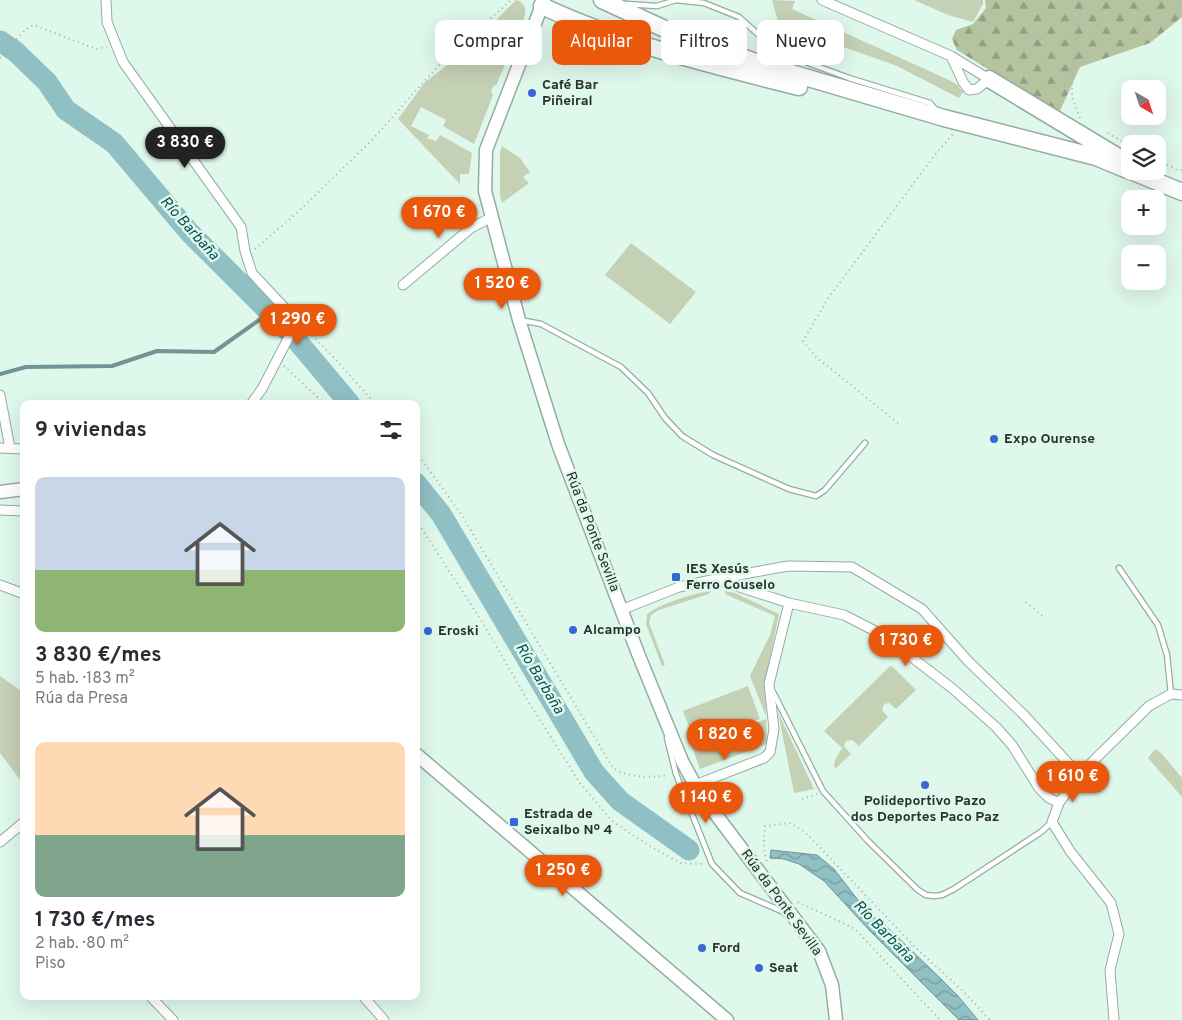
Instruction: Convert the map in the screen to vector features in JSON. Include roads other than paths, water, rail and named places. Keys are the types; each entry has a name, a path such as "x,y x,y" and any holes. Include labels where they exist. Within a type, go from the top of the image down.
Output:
{"highway":[{"path":"604,1 667,30 764,65 944,118 1096,157 1121,167"},
{"path":"540,2 570,20 660,50 860,102 944,118"},
{"path":"989,79 1121,160"},
{"path":"1153,180 1182,192"}],"street":[{"path":"106,0 107,22 123,62 241,227 252,273 298,321 262,389 254,400"},
{"path":"822,0 951,56 989,79 977,89 969,90 963,82 951,56"},
{"name":"Rúa da Ponte Sevilla","path":"540,2 486,150 485,191 519,320 558,444 621,610 682,761 695,786 810,938 825,964 832,984 836,1020"},
{"path":"403,285 472,228 492,217"},
{"path":"0,395 5,448 20,449"},
{"path":"0,492 20,490"},
{"path":"0,510 20,511"},
{"path":"621,610 679,587 716,579 788,566 852,567 922,609 968,661 1024,715 1079,775"},
{"path":"716,579 789,603 844,615 869,627 902,649 959,694 996,727 1012,745 1039,788 1049,798 1059,803"},
{"path":"0,585 20,592"},
{"path":"695,786 764,758 770,752 774,729 769,684 789,603"},
{"path":"1114,1020 1110,970 1119,934 1111,903 1070,851 1052,822 1059,803 1079,775 1149,706 1171,694 1182,695"},
{"path":"420,757 726,1020"},
{"path":"0,842 20,825"},
{"path":"154,1000 173,1020"},
{"path":"366,1000 384,1020"}],"lane":[{"path":"604,1 638,6 657,6 676,0 704,3 739,17 760,36 792,57 849,78 930,103 944,118"},
{"path":"519,320 541,324 621,367 648,393 665,418 682,436 713,455 789,488 816,496 825,490 865,443"},
{"path":"1119,568 1158,625 1167,655 1171,694"},
{"path":"769,684 823,791 868,841 911,884 926,895 942,895 954,889 1041,832 1052,822"},
{"path":"660,709 676,774 712,864 740,893 794,917"}],"water":[{"path":"771,850 817,855 834,869 868,913 885,925 938,976 978,1020 959,1020 870,931 824,881 799,864 784,859 770,858"}],"waterway":[{"name":"Río Barbaña","path":"0,41 16,52 47,82 66,110 114,143 190,233 293,336 347,400"},
{"path":"0,374 26,367 112,366 157,351 214,352 269,313"},
{"name":"Río Barbaña","path":"420,488 441,514 594,772 620,801 689,850"}],"place":[{"name":"Café Bar Piñeiral","path":"532,93"},
{"name":"Expo Ourense","path":"994,439"},
{"name":"IES Xesús Ferro Couselo","path":"676,577"},
{"name":"Alcampo","path":"573,630"},
{"name":"Eroski","path":"428,631"},
{"name":"Polideportivo Pazo dos Deportes Paco Paz","path":"925,785"},
{"name":"Estrada de Seixalbo Nº 4","path":"514,822"},
{"name":"Ford","path":"702,948"},
{"name":"Seat","path":"759,968"}]}
